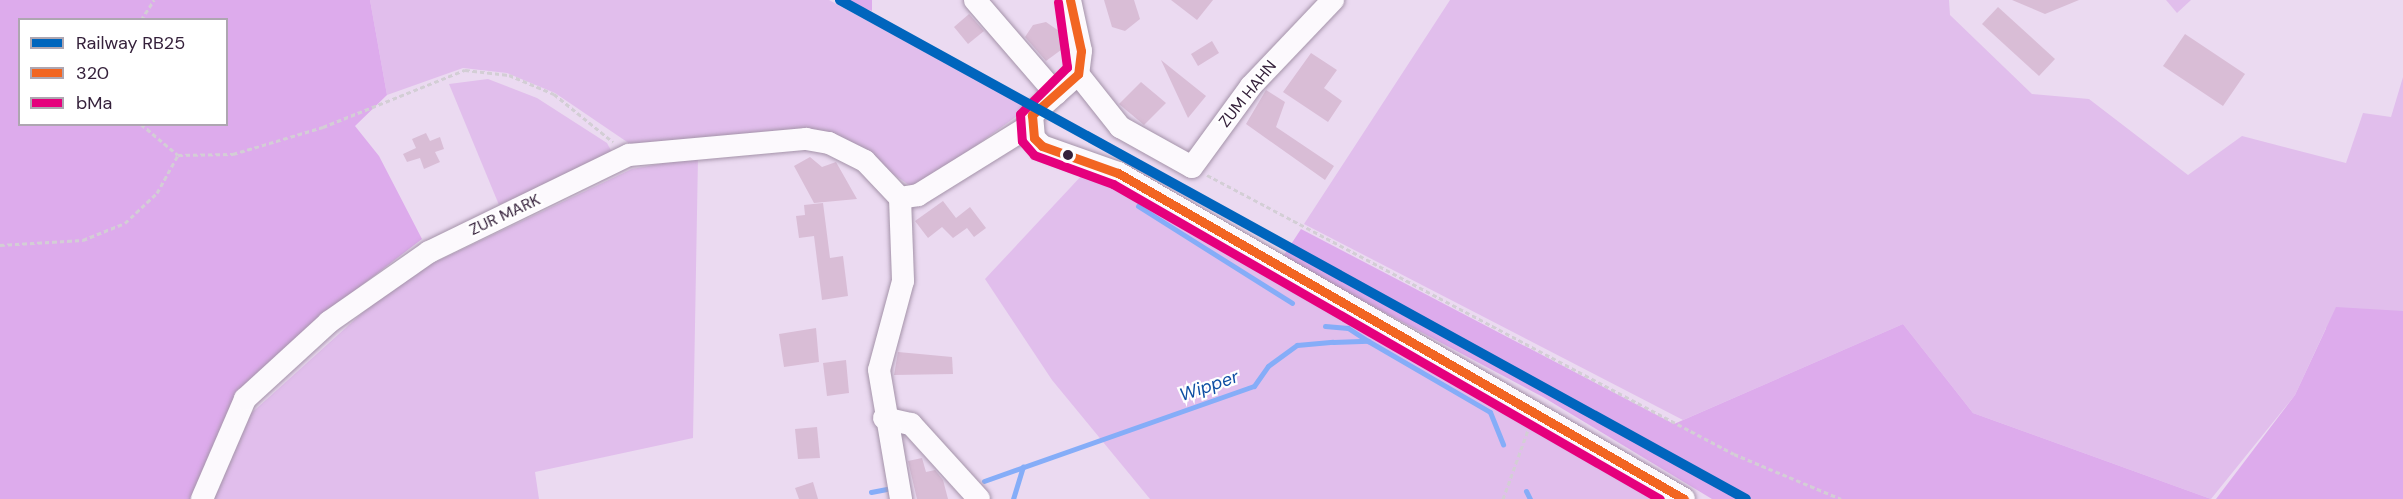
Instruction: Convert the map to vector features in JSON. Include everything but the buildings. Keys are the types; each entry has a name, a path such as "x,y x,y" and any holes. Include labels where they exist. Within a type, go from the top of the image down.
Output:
{"street":[{"path":"975,0 1056,94"},
{"path":"1070,0 1081,51 1078,74 1032,115 1031,125 1042,146 1118,172 1536,411 1684,499"},
{"name":"ZUM HAHN","path":"1192,167 1251,86 1333,0"},
{"path":"1078,74 1120,127 1192,167"},
{"path":"901,499 884,418 879,370 903,281 900,198 918,195 1031,125"},
{"name":"ZUR MARK","path":"202,499 245,399 329,322 429,252 629,155 783,138 829,142 865,161 900,198"},
{"path":"884,418 911,424 979,499"}],"path":[{"path":"142,18 153,0"},
{"path":"143,126 178,155 233,154 278,143 465,70 509,75 554,94 629,155"},
{"path":"0,245 83,240 125,223 157,193 178,155"},
{"path":"1192,167 1734,454 1841,499"},
{"path":"1503,499 1536,411"}],"shaded area":[{"path":"0,0 370,0 387,95 355,126 379,156 422,239 327,312 238,392 190,499 0,499"},
{"path":"370,0 829,0 1028,108 920,186 912,187 846,142 633,146 555,93 507,73 463,68 387,95"},
{"path":"838,0 872,0 872,11"},
{"path":"1450,0 1949,0 1950,15 2032,94 2089,99 2188,175 2242,136 2346,163 2363,113 2391,117 2403,77 2403,406 2326,328 2295,395 2211,499 1973,413 1903,324 1683,420 1304,224"},
{"path":"2166,0 2191,0 2177,13"},
{"path":"488,79 537,98 607,143 613,154 499,205 449,84"},
{"path":"698,157 693,438 535,472 539,499 214,499 247,417 381,296 427,266 632,169"},
{"path":"1084,173 1210,240 1673,499 1150,499 1052,380 985,279"},
{"path":"1301,229 1674,424 1903,324 1973,413 2211,499 1712,499 1543,397 1282,258"},
{"path":"2336,307 2403,311 2403,499 2216,499 2295,395"}],"waterway":[{"path":"1138,206 1292,303"},
{"path":"1325,326 1348,328 1368,341"},
{"name":"Wipper","path":"984,481 1254,386 1268,366 1297,345 1333,342 1368,341 1490,412 1503,444"},
{"path":"1013,499 1023,467"},
{"name":"Wipper","path":"871,492 887,489"},
{"name":"Wipper","path":"1526,491 1530,499"}],"rail line":[{"name":"RB25","path":"840,0 1746,499"}],"transit line":[{"name":"320","path":"1070,0 1081,51 1078,74"},
{"name":"bMa","path":"1058,2 1067,67 1020,114 1022,141 1034,155 1113,184 1660,499"},
{"name":"320","path":"1078,74 1032,115 1034,138 1042,146 1118,173 1684,499"}]}
